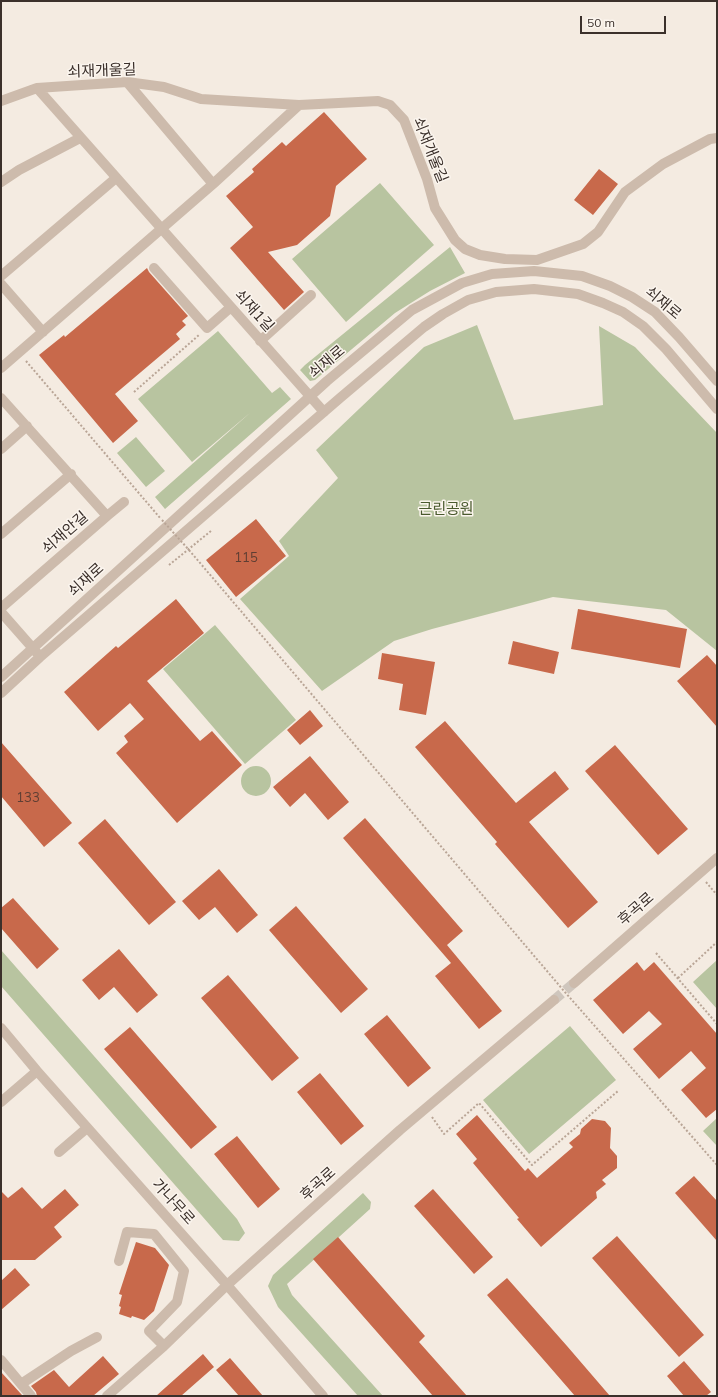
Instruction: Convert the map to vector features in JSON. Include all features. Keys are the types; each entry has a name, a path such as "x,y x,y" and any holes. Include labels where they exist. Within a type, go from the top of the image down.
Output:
{"street":[{"name":"쇠재개울길","path":"1,101 37,88 127,82 164,87 201,100 299,105 378,101 390,105 404,120 427,179 435,208 455,240 466,249 480,255 537,260 583,244 598,232 625,192 663,164 710,139 717,138"},
{"path":"127,82 213,184"},
{"name":"쇠재1길","path":"37,88 324,412"},
{"path":"1,368 213,184 299,105"},
{"path":"1,182 19,170 80,138"},
{"path":"1,276 116,178"},
{"path":"154,268 207,328 231,307"},
{"name":"쇠재로","path":"2,676 310,397 412,310 462,283 492,274 534,271 582,276 610,286 632,297 655,312 717,381"},
{"path":"1,284 43,332"},
{"path":"1,693 424,327 468,300 496,292 534,289 578,294 603,303 623,312 643,326 717,409"},
{"path":"260,341 311,296"},
{"name":"쇠재안길","path":"1,398 71,474 107,516 1,608"},
{"path":"1,449 27,426"},
{"path":"1,534 71,474"},
{"path":"107,516 124,502"},
{"path":"1,612 40,658"},
{"path":"2,676 10,685"},
{"name":"후곡로","path":"574,983 717,858"},
{"name":"후곡로","path":"107,1396 164,1346 227,1285 426,1108 554,1000"},
{"name":"가나무로","path":"1,1028 37,1071 227,1285 323,1396"},
{"path":"1,1102 37,1071"},
{"path":"59,1152 87,1128"},
{"path":"118,1261 127,1232 154,1234 184,1271 177,1302 149,1331 164,1346"},
{"path":"21,1384 71,1351 97,1337"},
{"path":"1,1360 31,1396"}],"path":[{"path":"134,392 207,328"},
{"path":"19,353 564,990 717,1166"},
{"path":"169,566 211,531"},
{"path":"189,550 240,610"},
{"path":"699,874 717,895"},
{"path":"678,978 717,942"},
{"path":"656,953 717,1024"},
{"path":"426,1108 444,1134 479,1103 532,1165 618,1091"}],"green space":[{"path":"380,183 434,245 346,322 292,259"},
{"path":"450,247 465,273 430,291 395,313 315,380 310,381 300,370 305,365"},
{"name":"근린공원","path":"477,325 514,420 603,405 599,326 635,347 717,433 717,651 666,610 553,597 432,629 394,641 322,691 240,599 289,556 279,541 338,478 316,450 424,347"},
{"path":"218,331 272,393 280,387 291,399 165,509 155,497 251,412 192,462 138,399"},
{"path":"136,437 165,471 146,487 117,453"},
{"path":"215,625 296,720 245,764 163,669"},
{"path":"256,766 267,770 271,781 267,792 256,796 245,792 241,781 245,770"},
{"path":"1,950 237,1219 245,1233 239,1241 223,1240 1,986"},
{"path":"717,960 717,1009 693,982"},
{"path":"570,1026 616,1080 529,1154 483,1100"},
{"path":"717,1118 717,1146 703,1131"},
{"path":"363,1193 371,1202 370,1209 287,1284 292,1295 383,1396 358,1396 278,1307 268,1286 273,1275"}],"building":[{"path":"324,112 367,159 336,186 330,216 297,245 268,252 304,292 284,310 230,248 253,227 226,196 254,172 252,169 282,142 286,146"},
{"path":"599,169 618,184 593,215 574,200"},
{"path":"147,268 188,316 182,321 186,325 176,334 180,339 115,394 138,421 113,443 39,355 64,335 65,337"},
{"path":"256,519 286,556 236,597 206,560"},
{"path":"176,599 204,633 147,681 200,741 212,731 242,765 177,823 116,753 128,742 124,736 144,719 130,703 98,731 64,692 116,646 118,648"},
{"path":"578,609 687,629 680,668 571,649"},
{"path":"513,641 559,652 554,674 508,664"},
{"path":"382,653 435,662 426,715 399,710 403,684 378,679"},
{"path":"707,655 717,666 717,727 677,681"},
{"path":"310,710 323,726 300,745 287,730"},
{"path":"445,721 516,803 555,771 569,789 529,822 598,902 568,928 495,844 497,842 415,747"},
{"path":"1,742 72,823 44,847 1,796"},
{"path":"615,745 688,829 658,855 585,771"},
{"path":"310,756 349,802 328,820 305,793 290,807 273,787"},
{"path":"365,818 463,931 447,945 502,1011 479,1029 435,976 451,963 343,838"},
{"path":"105,819 176,902 149,925 78,843"},
{"path":"219,869 258,915 237,933 215,907 199,920 182,901"},
{"path":"13,898 59,949 37,969 1,928 1,908"},
{"path":"296,906 368,989 341,1013 269,930"},
{"path":"119,949 158,995 137,1013 114,987 99,1000 82,980"},
{"path":"637,962 644,971 654,962 717,1034 717,1109 706,1118 681,1090 706,1068 691,1051 659,1079 633,1049 662,1024 649,1011 623,1034 593,1000"},
{"path":"228,975 299,1058 272,1081 201,998"},
{"path":"387,1015 431,1068 408,1087 364,1034"},
{"path":"130,1027 217,1127 191,1149 104,1049"},
{"path":"320,1073 364,1126 341,1145 297,1092"},
{"path":"477,1115 525,1171 528,1168 537,1178 573,1147 569,1143 580,1134 581,1129 592,1119 605,1121 611,1128 610,1148 617,1156 617,1168 602,1180 606,1184 596,1192 597,1198 541,1247 473,1163 477,1159 456,1134"},
{"path":"237,1136 280,1189 258,1208 214,1154"},
{"path":"694,1176 717,1201 717,1241 675,1193"},
{"path":"22,1187 42,1209 65,1189 79,1205 54,1227 62,1237 35,1260 1,1260 1,1191 8,1198"},
{"path":"433,1189 493,1257 474,1274 414,1206"},
{"path":"617,1236 704,1335 679,1357 592,1258"},
{"path":"338,1237 425,1336 419,1342 467,1396 433,1396 313,1259"},
{"path":"136,1242 155,1248 169,1265 154,1311 144,1320 119,1314 121,1307 119,1306 122,1295 119,1294"},
{"path":"15,1268 30,1285 1,1310 1,1281"},
{"path":"507,1278 610,1396 575,1396 487,1295"},
{"path":"203,1354 214,1367 181,1396 156,1396"},
{"path":"103,1356 119,1374 93,1396 37,1396 36,1392 31,1386 54,1370 69,1387"},
{"path":"230,1358 263,1396 239,1396 216,1370"},
{"path":"684,1361 711,1392 706,1396 684,1396 667,1376"},
{"path":"1,1372 22,1395 23,1396 1,1396"}],"tunnel":[{"path":"554,1000 574,983"}]}
